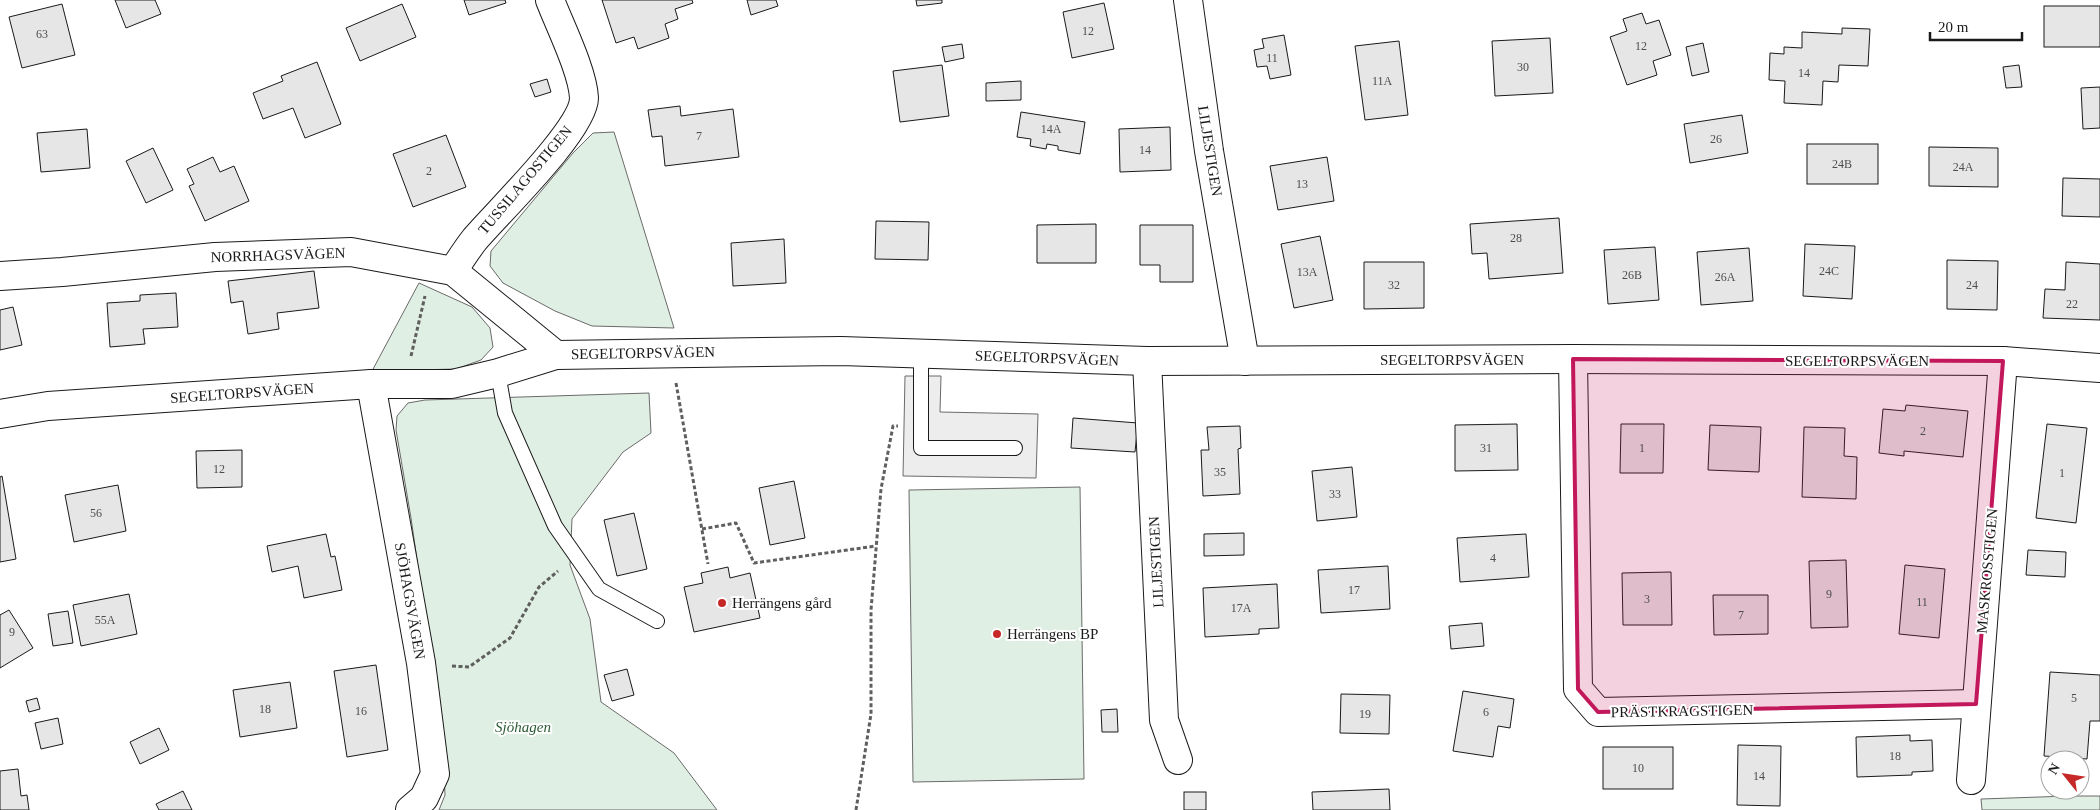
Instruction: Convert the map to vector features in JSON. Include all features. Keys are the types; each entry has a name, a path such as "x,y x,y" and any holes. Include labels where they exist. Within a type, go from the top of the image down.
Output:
{"street":[{"name":"TUSSILAGOSTIGEN","path":"444,269 474,240 550,156 577,119 584,100 582,82 550,0"},
{"name":"LILJESTIGEN","path":"1188,0 1209,150 1245,361"},
{"name":"NORRHAGSVÄGEN","path":"0,276 215,257 351,252 444,269 556,354"},
{"name":"SEGELTORPSVÄGEN","path":"0,414 48,406 371,384 452,384 498,373 556,354 841,351 1147,361 1573,359 2003,361 2100,368"},
{"name":"PRÄSTKRAGSTIGEN","path":"1573,359 1578,689 1598,712 1976,704"},
{"name":"LILJESTIGEN","path":"1147,361 1164,720 1178,760"},
{"name":"MASKROSSTIGEN","path":"1971,780 2003,361"},
{"name":"SJÖHAGSVÄGEN","path":"371,384 421,663 435,774 424,798 410,810"}],"lane":[{"path":"922,353 921,448 1016,448"},
{"path":"498,373 505,413 555,526 599,589 657,621"}],"path":[{"path":"404,384 422,308 444,269"},
{"path":"670,353 708,564"},
{"path":"856,810 871,714 871,610 881,488 893,426 921,427"},
{"path":"702,529 736,522 754,564 876,546"},
{"path":"421,663 469,667 510,638 539,587 576,556"}],"highlighted area":[{"path":"1573,359 2003,361 1976,704 1598,712 1578,689"}],"green space":[{"path":"614,132 674,328 592,326 555,311 503,283 490,266 491,251 573,153 593,133"},
{"path":"419,283 472,307 490,328 493,347 481,360 456,369 372,371"},
{"name":"Sjöhagen","path":"649,393 651,433 623,452 572,519 570,565 590,619 601,702 674,753 717,810 439,810 445,795 442,733 411,518 396,430 397,416 408,403 425,400"},
{"name":"Herrängens BP","path":"1080,487 1084,779 913,782 909,490"},
{"path":"2090,796 2100,796 2100,810 1982,810 1981,799 2040,797 2040,800 2090,800"}],"shaded area":[{"path":"905,376 941,376 940,412 1038,414 1036,478 903,476"}],"building":[{"path":"115,0 155,0 161,14 126,28"},
{"path":"464,0 505,0 506,3 469,15"},
{"path":"602,0 692,0 693,3 675,9 678,19 665,24 669,38 638,49 634,37 616,43"},
{"path":"747,0 776,0 778,6 751,15"},
{"path":"916,0 942,0 942,3 917,6"},
{"path":"1104,3 1114,49 1072,58 1063,12"},
{"path":"62,4 75,55 22,68 9,17"},
{"path":"402,4 416,37 360,61 346,28"},
{"path":"2044,6 2100,6 2100,47 2044,47"},
{"path":"1642,13 1646,24 1659,20 1671,55 1653,61 1657,75 1627,85 1610,37 1627,31 1623,19"},
{"path":"1842,28 1870,29 1868,66 1839,65 1838,82 1823,81 1822,105 1784,103 1785,81 1769,80 1770,53 1784,54 1784,47 1802,48 1802,32 1842,34"},
{"path":"1284,35 1291,75 1270,79 1267,66 1257,67 1254,50 1264,48 1262,39"},
{"path":"1550,38 1553,93 1495,96 1492,41"},
{"path":"1399,41 1408,115 1365,120 1355,46"},
{"path":"1703,43 1709,72 1692,76 1686,47"},
{"path":"962,44 964,58 945,62 942,47"},
{"path":"317,62 341,124 305,138 293,108 263,119 253,93 283,81 281,76"},
{"path":"942,65 949,116 900,122 893,71"},
{"path":"2019,65 2022,87 2006,88 2003,67"},
{"path":"547,79 551,92 535,97 530,84"},
{"path":"1021,81 1021,100 986,101 986,83"},
{"path":"2100,87 2100,128 2083,129 2081,88"},
{"path":"680,106 681,116 733,109 739,157 665,166 662,136 652,137 648,110"},
{"path":"1021,112 1085,122 1080,154 1058,150 1058,146 1047,144 1046,149 1030,146 1031,139 1017,137"},
{"path":"1742,115 1748,153 1690,163 1684,124"},
{"path":"1170,127 1171,170 1120,172 1119,129"},
{"path":"87,129 90,168 41,172 37,133"},
{"path":"446,135 466,187 413,207 393,154"},
{"path":"1807,144 1878,144 1878,184 1807,184"},
{"path":"1929,147 1998,148 1998,187 1929,186"},
{"path":"153,148 173,190 146,203 126,161"},
{"path":"213,157 220,172 234,166 249,201 205,221 189,186 194,184 187,169"},
{"path":"1327,157 1334,201 1278,210 1270,166"},
{"path":"2063,178 2100,179 2100,217 2062,216"},
{"path":"1559,218 1563,273 1489,279 1487,253 1472,254 1470,224"},
{"path":"876,221 929,222 928,260 875,259"},
{"path":"1096,224 1096,263 1037,263 1037,225"},
{"path":"1140,225 1193,225 1193,282 1160,282 1160,265 1140,265"},
{"path":"1320,236 1333,300 1294,308 1281,244"},
{"path":"784,239 786,283 733,286 731,243"},
{"path":"1805,244 1855,246 1852,299 1803,296"},
{"path":"1655,247 1659,300 1608,304 1604,250"},
{"path":"1749,248 1753,301 1701,305 1697,252"},
{"path":"1947,260 1998,261 1997,310 1947,309"},
{"path":"1364,262 1424,262 1424,308 1364,309"},
{"path":"2066,262 2100,264 2100,320 2043,318 2045,289 2065,290"},
{"path":"314,271 319,308 277,313 279,329 248,334 243,301 231,303 228,281"},
{"path":"176,293 178,327 143,329 145,344 110,347 107,303 140,301 140,295"},
{"path":"13,307 22,345 0,350 0,310"},
{"path":"1906,405 1968,411 1963,457 1904,451 1904,456 1879,453 1883,409 1905,411"},
{"path":"1073,418 1138,423 1135,452 1071,448"},
{"path":"1517,424 1518,470 1455,471 1455,425"},
{"path":"1621,424 1664,424 1663,473 1620,473"},
{"path":"2047,424 2087,428 2076,523 2036,518"},
{"path":"1710,425 1761,427 1759,472 1708,470"},
{"path":"1240,426 1241,448 1238,449 1240,494 1203,496 1201,450 1209,450 1207,427"},
{"path":"1804,427 1845,428 1844,456 1857,457 1856,499 1802,497"},
{"path":"242,450 242,487 197,488 196,451"},
{"path":"1352,467 1357,517 1317,521 1312,471"},
{"path":"2,476 16,559 0,562 0,477"},
{"path":"794,481 805,538 770,545 759,488"},
{"path":"118,485 126,531 74,542 65,495"},
{"path":"634,513 647,569 617,576 604,520"},
{"path":"1244,533 1244,555 1204,556 1204,534"},
{"path":"326,534 331,557 335,556 342,590 304,598 298,566 272,572 267,546"},
{"path":"1526,534 1529,577 1460,582 1457,538"},
{"path":"2028,550 2066,552 2065,577 2026,575"},
{"path":"1846,560 1848,627 1811,628 1809,561"},
{"path":"1905,565 1945,569 1939,638 1899,634"},
{"path":"1388,566 1390,609 1321,613 1318,570"},
{"name":"Herrängens gård","path":"728,567 730,578 750,573 760,618 694,632 684,587 703,583 701,573"},
{"path":"1671,572 1672,625 1623,625 1622,573"},
{"path":"1277,584 1279,628 1259,629 1259,634 1205,637 1203,588"},
{"path":"129,594 137,634 81,646 73,605"},
{"path":"1713,595 1768,595 1768,634 1714,635"},
{"path":"9,610 33,648 0,668 0,615"},
{"path":"68,611 73,643 53,646 48,614"},
{"path":"1482,623 1484,646 1451,649 1449,626"},
{"path":"376,665 388,750 347,757 334,671"},
{"path":"627,669 634,695 612,701 604,675"},
{"path":"2050,672 2100,675 2100,721 2090,721 2088,750 2044,750"},
{"path":"290,682 297,728 240,737 233,690"},
{"path":"1463,691 1514,699 1510,728 1498,726 1493,757 1453,751"},
{"path":"1341,694 1390,695 1389,734 1340,733"},
{"path":"37,698 40,709 29,712 26,701"},
{"path":"1117,709 1118,732 1102,732 1101,710"},
{"path":"58,718 63,744 41,749 35,723"},
{"path":"159,728 169,750 140,764 130,742"},
{"path":"1910,735 1910,741 1932,740 1933,771 1912,772 1912,775 1857,777 1856,737"},
{"path":"1738,745 1781,746 1780,806 1737,805"},
{"path":"1603,747 1673,747 1673,789 1603,789"},
{"path":"18,769 21,796 27,795 29,810 0,810 0,771"},
{"path":"1389,789 1390,810 1313,810 1312,792"},
{"path":"183,791 192,810 159,810 156,804"},
{"path":"1184,792 1206,792 1206,810 1184,810"}],"place":[{"name":"Herrängens gård","path":"722,603"},
{"name":"Herrängens BP","path":"997,634"}]}
